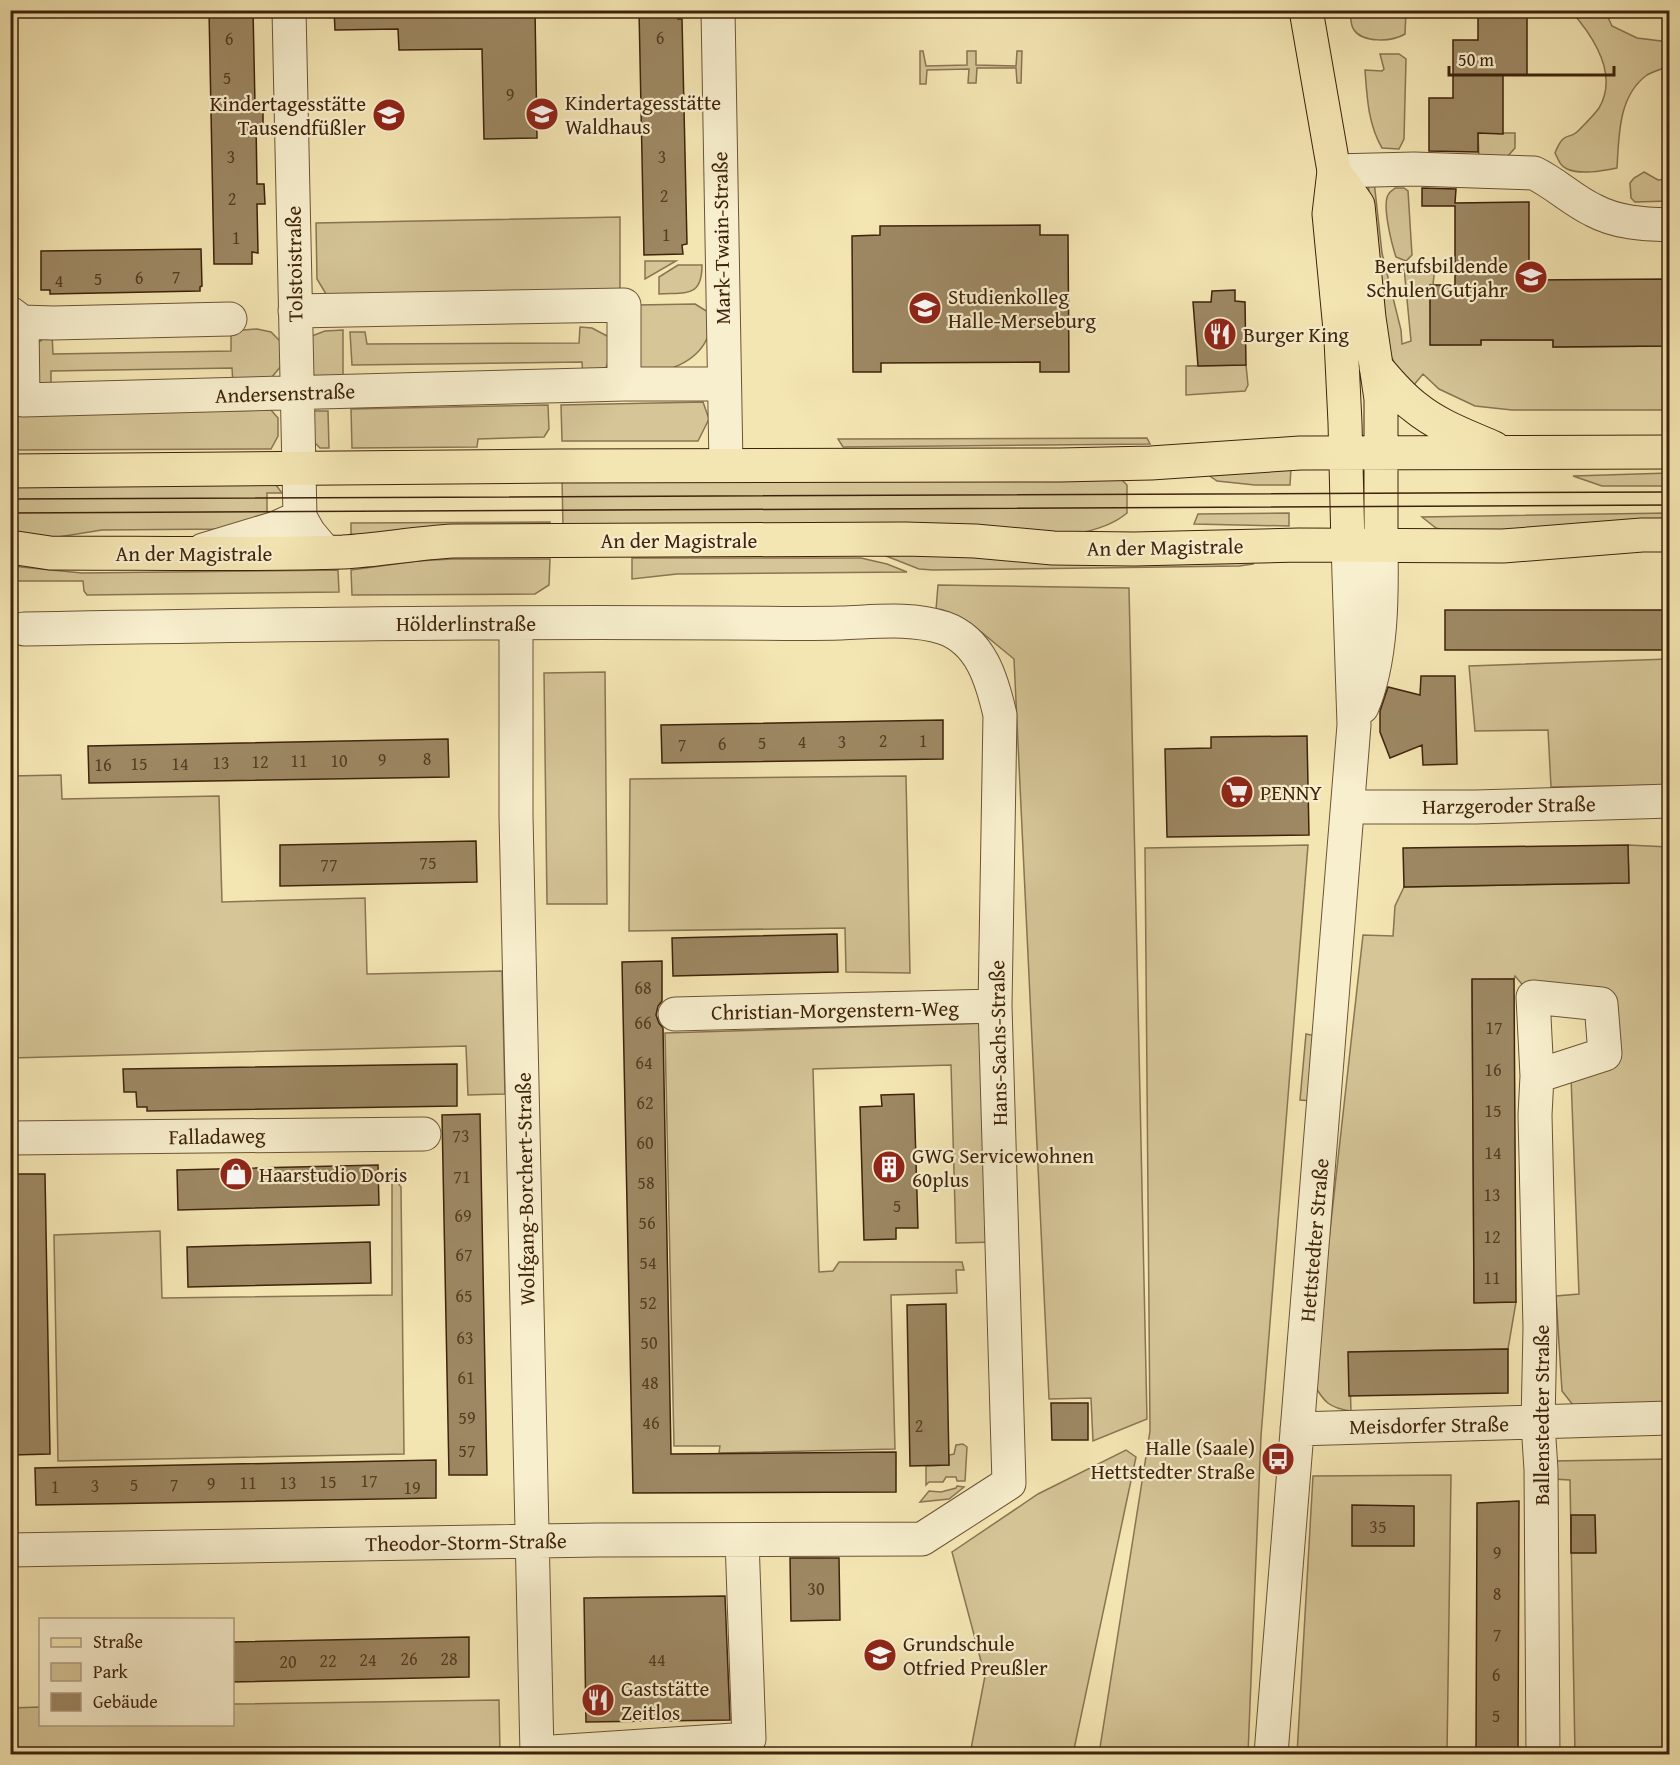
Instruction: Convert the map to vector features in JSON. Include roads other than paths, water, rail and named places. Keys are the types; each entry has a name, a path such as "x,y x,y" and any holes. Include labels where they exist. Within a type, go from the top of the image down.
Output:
{"main road":[{"path":"1306,10 1334,171 1329,214 1341,340 1348,545"},
{"path":"1334,171 1359,205 1368,318 1381,399 1381,545"},
{"path":"1376,367 1401,395 1424,414 1492,453"},
{"path":"10,471 726,465 1060,465 1151,463 1300,453 1670,452"},
{"path":"1348,545 1367,505 1404,478 1425,469 1492,453"},
{"name":"An der Magistrale","path":"10,547 50,553 344,552 415,543 464,540 905,539 975,541 1053,548 1134,549 1348,545 1503,546 1642,534 1670,535"}],"street":[{"name":"Tolstoistraße","path":"289,10 300,517"},
{"name":"Mark-Twain-Straße","path":"718,10 726,465"},
{"path":"1334,171 1414,169 1534,172 1594,211 1634,224 1670,225"},
{"path":"295,311 624,304 624,384"},
{"name":"Andersenstraße","path":"230,319 16,318 23,400 624,384 724,384"},
{"path":"194,553 276,528 300,517 309,533 325,552"},
{"name":"Hettstedter Straße","path":"1271,1755 1349,807 1354,725 1348,545"},
{"name":"Hettstedter Straße","path":"1354,725 1373,677 1382,587 1381,545"},
{"name":"Hölderlinstraße","path":"24,629 516,623 909,622"},
{"name":"Hans-Sachs-Straße","path":"909,622 946,629 965,641 977,653 988,670 1000,715 995,1006 1009,1483 922,1539"},
{"name":"Wolfgang-Borchert-Straße","path":"516,623 516,816 537,1754"},
{"name":"Harzgeroder Straße","path":"1349,807 1476,807 1670,801"},
{"name":"Christian-Morgenstern-Weg","path":"675,1014 995,1006"},
{"name":"Ballenstedter Straße","path":"1537,1076 1535,1115 1540,1328 1538,1422 1543,1755"},
{"name":"Falladaweg","path":"10,1138 424,1134"},
{"name":"Meisdorfer Straße","path":"1298,1429 1670,1418"},
{"name":"Theodor-Storm-Straße","path":"10,1550 532,1541 922,1539"},
{"path":"537,1754 749,1739 742,1540"}],"tram line":[{"path":"10,499 1670,492"},
{"path":"10,513 1670,505"}],"place":[{"name":"Kindertagesstätte Waldhaus","path":"542,114"},
{"name":"Kindertagesstätte Tausendfüßler","path":"389,115"},
{"name":"Berufsbildende Schulen Gutjahr","path":"1531,277"},
{"name":"Studienkolleg Halle-Merseburg","path":"925,308"},
{"name":"Burger King","path":"1220,334"},
{"name":"PENNY","path":"1237,792"},
{"name":"GWG Servicewohnen 60plus","path":"889,1167"},
{"name":"Haarstudio Doris","path":"236,1174"},
{"name":"Halle (Saale) Hettstedter Straße","path":"1278,1459"},
{"name":"Grundschule Otfried Preußler","path":"880,1655"},
{"name":"Gaststätte Zeitlos","path":"598,1700"}]}
